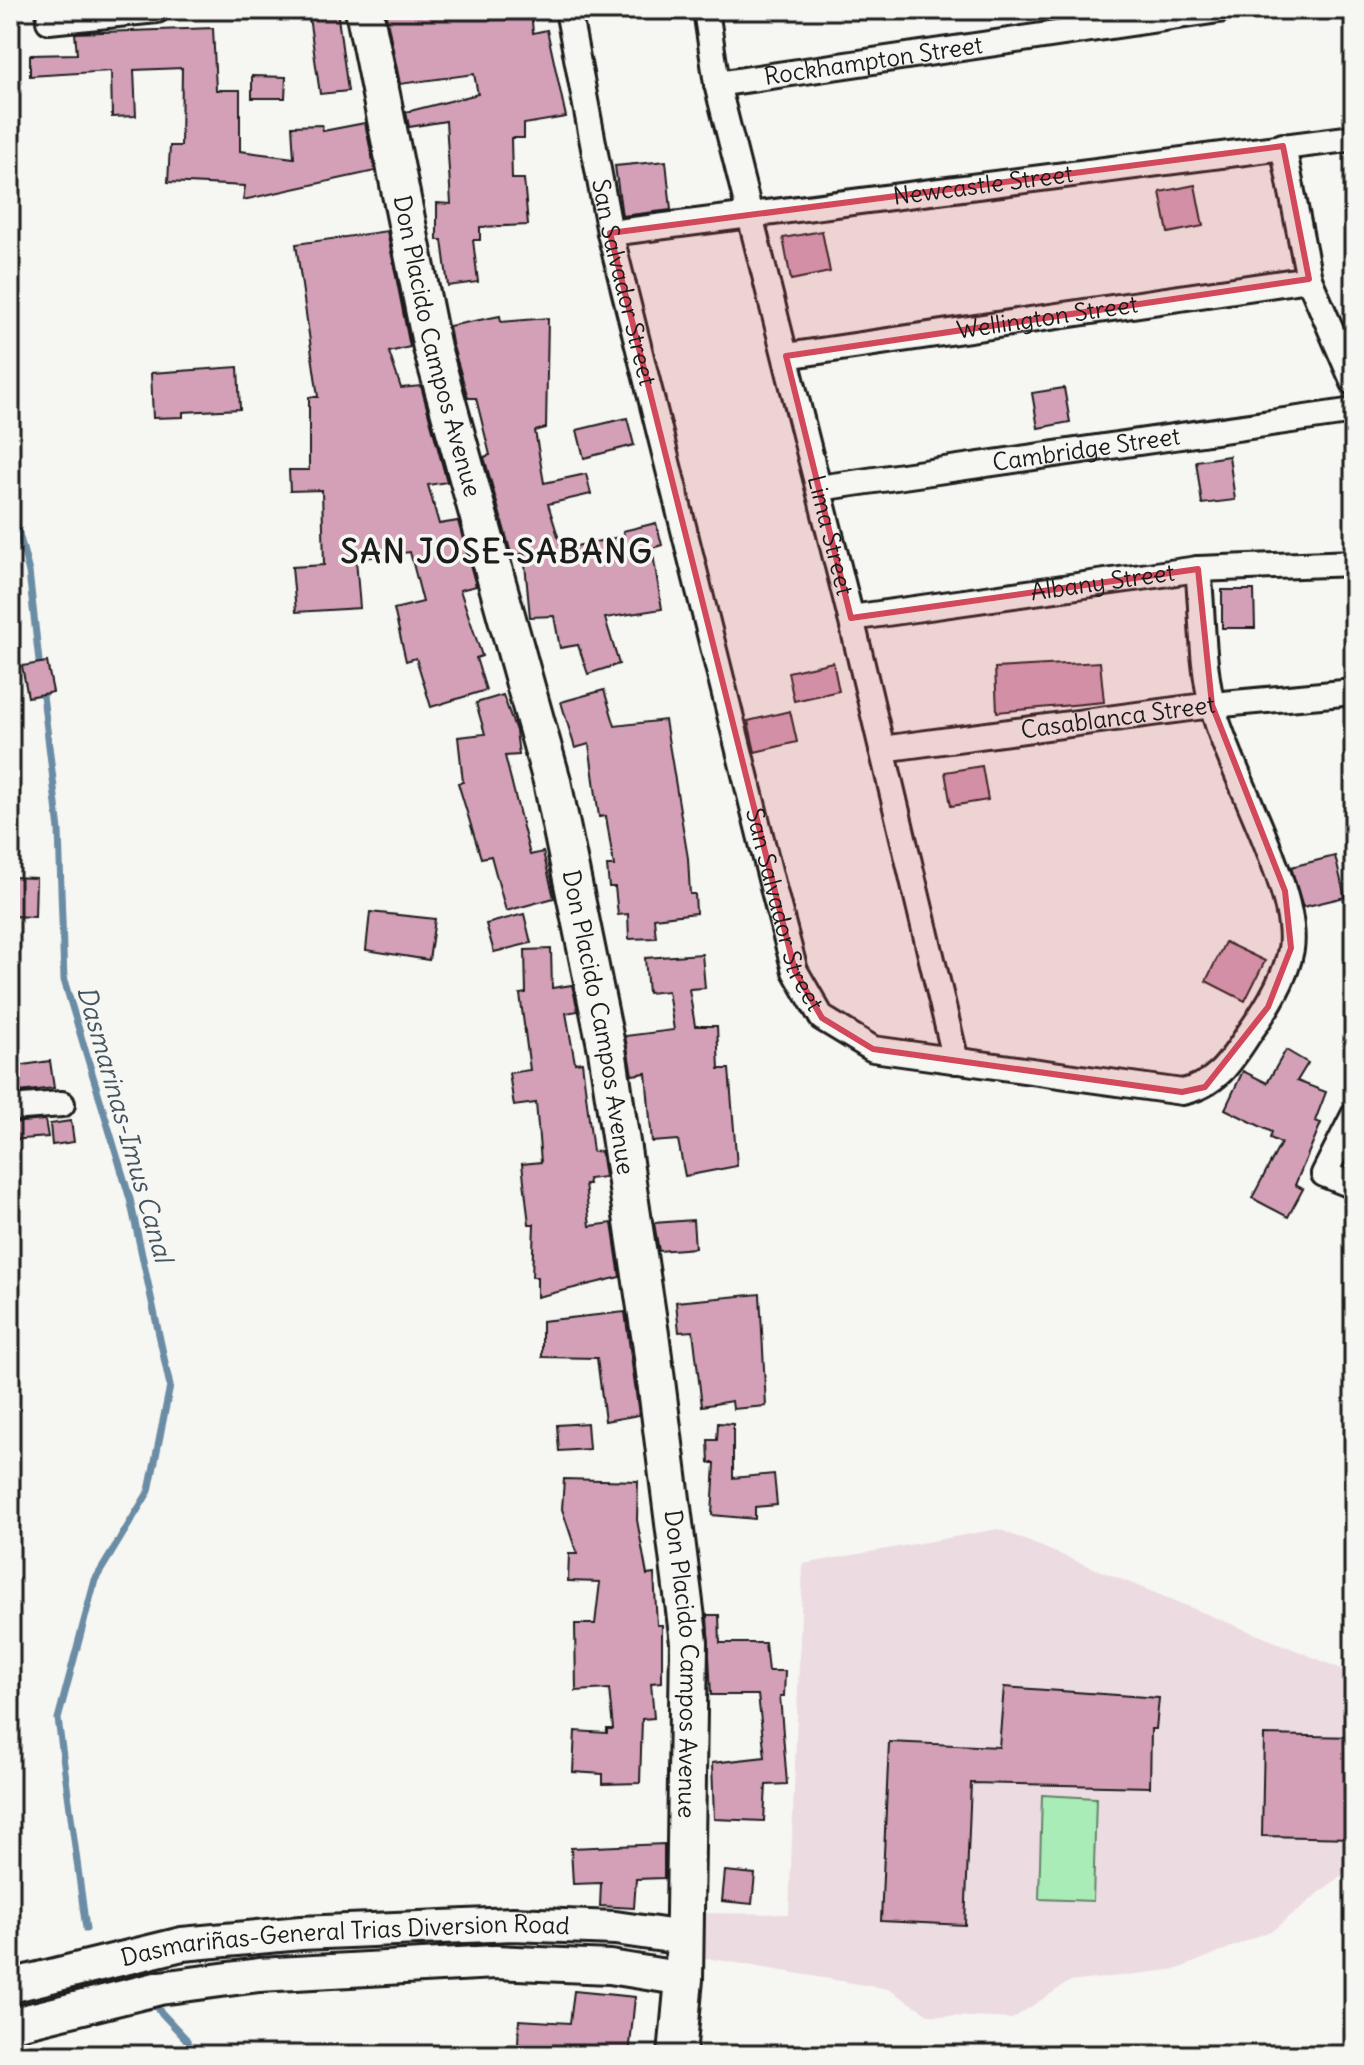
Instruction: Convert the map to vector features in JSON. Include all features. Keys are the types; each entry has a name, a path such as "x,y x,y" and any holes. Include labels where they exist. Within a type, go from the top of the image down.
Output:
{"main road":[{"name":"Don Placido Campos Avenue","path":"364,10 432,348 552,781 607,1050 651,1341 689,1642 684,1979 677,2055"}],"street":[{"path":"49,21 157,10"},
{"name":"San Salvador Street","path":"568,10 610,233 795,971 822,1018 873,1049 1182,1092 1205,1087 1233,1058 1268,1007 1291,948 1285,891 1230,761 1212,705 1198,569"},
{"name":"Lima Street","path":"706,10 717,84 851,618 956,1061"},
{"name":"Rockhampton Street","path":"717,84 1219,10"},
{"name":"Newcastle Street","path":"610,233 1354,138"},
{"path":"1283,146 1309,279 1354,383"},
{"name":"Wellington Street","path":"786,356 1309,279"},
{"name":"Cambridge Street","path":"819,488 1354,411"},
{"name":"Albany Street","path":"851,618 1198,569 1354,563"},
{"name":"Casablanca Street","path":"882,749 1212,705 1354,692"},
{"path":"10,1108 62,1104"},
{"path":"1354,1115 1324,1174 1354,1186"},
{"name":"Dasmariñas-General Trias Diversion Road","path":"10,1986 182,1944 301,1933 429,1925 575,1925 684,1938"},
{"path":"151,1950 160,1988"},
{"name":"Dasmariñas-General Trias Diversion Road","path":"10,2025 160,1988 259,1975 495,1962 610,1967 684,1979"}],"highlighted area":[{"path":"1283,146 1309,279 786,356 851,618 1198,569 1212,705 1285,891 1291,948 1268,1007 1205,1087 1182,1092 873,1049 822,1018 795,971 610,233"}],"shaded area":[{"path":"998,1529 1354,1674 1354,1865 1273,1930 1178,1969 1069,1982 1012,2019 930,2015 888,1989 701,1957 699,1913 789,1914 803,1564"}],"green space":[{"path":"1042,1795 1096,1798 1093,1901 1039,1899"}],"building":[{"path":"308,10 337,10 348,91 320,94"},
{"path":"385,10 531,10 533,33 547,30 566,117 524,124 524,138 511,138 512,179 524,179 528,225 480,227 480,240 473,240 478,282 448,286 442,240 437,240 437,203 451,204 446,121 409,127 406,112 478,94 474,74 400,84"},
{"path":"213,28 216,90 240,90 240,151 294,158 292,126 322,125 323,131 365,123 375,171 243,200 245,186 168,182 170,146 181,146 182,68 134,70 136,116 112,117 111,71 30,76 30,55 77,54 75,33"},
{"path":"252,76 286,77 285,98 252,98"},
{"path":"666,161 671,210 622,216 615,166"},
{"path":"1195,185 1203,226 1168,233 1160,192"},
{"path":"387,231 410,347 389,352 401,388 421,386 447,482 428,485 439,524 458,521 476,586 460,590 482,656 476,658 486,690 431,707 416,658 406,661 394,609 423,602 410,552 356,559 360,608 296,612 292,567 324,565 322,490 290,491 289,470 309,470 309,397 318,397 296,244"},
{"path":"822,231 830,272 791,280 783,238"},
{"path":"500,316 501,322 548,318 546,428 535,431 544,483 586,474 591,494 548,504 562,549 624,536 623,531 656,523 662,545 652,548 662,609 605,618 619,664 588,674 578,645 560,648 554,616 530,617 524,553 512,557 484,457 490,455 476,398 468,398 452,343 449,326"},
{"path":"238,367 240,409 183,412 183,417 153,418 151,373"},
{"path":"1064,388 1070,422 1038,428 1032,393"},
{"path":"627,418 634,445 584,458 577,430"},
{"path":"1229,456 1235,500 1202,504 1196,461"},
{"path":"1222,590 1254,590 1255,628 1222,628"},
{"path":"47,662 53,692 28,697 22,666"},
{"path":"833,662 839,691 794,701 788,672"},
{"path":"1100,662 1104,702 997,712 995,668"},
{"path":"604,690 615,726 665,720 688,858 690,894 695,894 696,913 654,918 656,938 629,939 628,914 618,915 615,887 609,887 607,866 614,866 606,816 599,817 589,744 575,748 561,702"},
{"path":"503,695 516,731 519,755 505,756 530,855 543,852 554,898 506,911 491,856 481,858 458,783 463,782 458,737 485,734 476,703"},
{"path":"790,711 797,742 755,752 748,721"},
{"path":"982,766 988,800 951,806 945,772"},
{"path":"1335,856 1345,897 1303,907 1291,867"},
{"path":"10,877 36,878 35,917 10,916"},
{"path":"370,912 435,919 429,960 366,950"},
{"path":"524,914 531,943 494,952 486,924"},
{"path":"1225,942 1265,961 1245,1001 1206,981"},
{"path":"551,949 552,988 572,985 578,1011 566,1013 575,1063 582,1062 593,1152 601,1151 605,1177 588,1179 589,1184 585,1184 590,1226 612,1223 620,1277 537,1297 537,1277 532,1277 534,1224 529,1224 522,1164 541,1162 536,1103 514,1106 509,1073 530,1070 520,994 526,993 525,950"},
{"path":"702,954 705,988 689,989 695,1026 717,1026 719,1069 729,1069 737,1166 685,1176 678,1140 652,1142 646,1073 632,1075 625,1036 674,1030 668,991 648,993 645,958"},
{"path":"1286,1050 1308,1063 1297,1081 1326,1092 1315,1121 1321,1123 1295,1185 1303,1189 1288,1217 1252,1198 1281,1143 1270,1138 1272,1132 1225,1109 1243,1071 1267,1083"},
{"path":"50,1061 54,1088 10,1093 10,1067"},
{"path":"45,1120 48,1137 10,1140 10,1123"},
{"path":"71,1121 74,1142 52,1145 50,1124"},
{"path":"693,1220 695,1248 659,1251 654,1223"},
{"path":"760,1294 766,1406 733,1409 732,1401 702,1406 693,1331 679,1332 676,1302"},
{"path":"625,1312 639,1415 605,1421 597,1358 542,1357 542,1321"},
{"path":"587,1423 589,1449 559,1451 557,1425"},
{"path":"718,1423 733,1424 733,1478 774,1474 777,1505 755,1507 755,1519 712,1515 715,1463 709,1463 708,1440 717,1440"},
{"path":"564,1479 638,1481 637,1520 647,1575 654,1574 657,1625 662,1625 662,1682 651,1683 654,1718 642,1719 640,1783 603,1784 603,1774 573,1772 575,1731 607,1733 607,1729 613,1729 609,1689 576,1691 575,1624 595,1624 600,1582 568,1581 569,1554 577,1554 562,1509"},
{"path":"707,1615 719,1615 720,1643 765,1643 768,1671 785,1671 784,1696 780,1696 787,1784 766,1785 764,1821 714,1819 712,1763 765,1757 758,1695 711,1695"},
{"path":"1004,1687 1159,1698 1156,1729 1151,1729 1150,1787 971,1783 965,1925 881,1921 889,1742 999,1747"},
{"path":"1264,1735 1354,1737 1354,1838 1262,1836"},
{"path":"664,1844 664,1878 636,1879 634,1908 600,1906 601,1883 573,1884 571,1848"},
{"path":"725,1871 755,1874 752,1904 722,1901"},
{"path":"574,1991 635,1997 629,2055 583,2055 567,2053 568,2048 518,2045 519,2020 570,2023"}],"waterway":[{"name":"Dasmarinas-Imus Canal","path":"10,499 29,572 40,670"},
{"name":"Dasmarinas-Imus Canal","path":"42,687 59,830 64,980 130,1199 170,1386 149,1491 95,1580 58,1719 86,1929"},
{"name":"Dasmarinas-Imus Canal","path":"156,2007 186,2039 193,2055"}],"district":[{"name":"SAN JOSE-SABANG","path":"497,552"}]}
